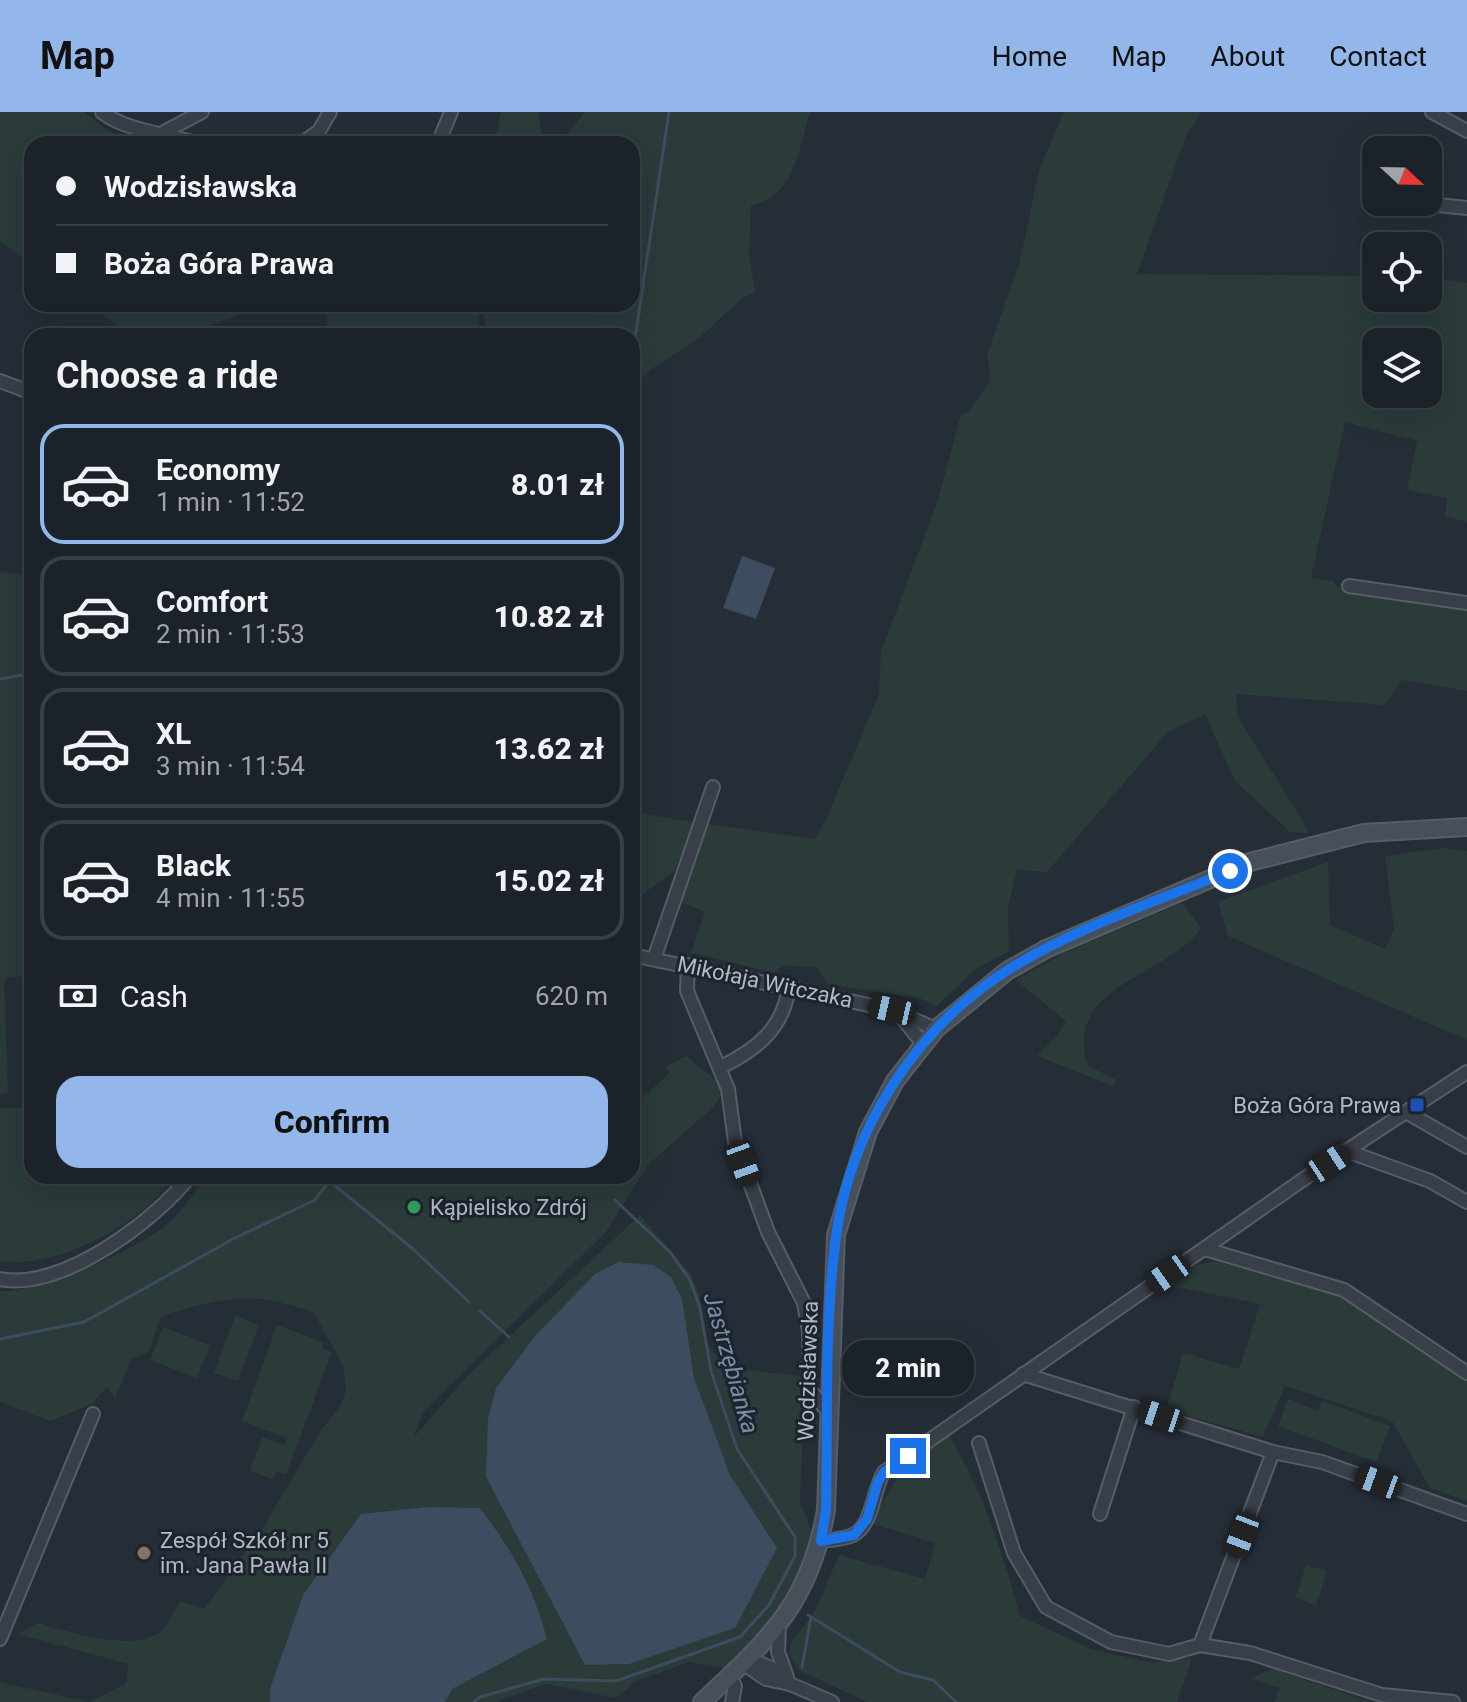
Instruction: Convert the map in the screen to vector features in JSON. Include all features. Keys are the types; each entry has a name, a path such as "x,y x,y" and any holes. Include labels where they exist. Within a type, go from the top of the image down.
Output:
{"main road":[{"name":"Wodzisławska","path":"702,1702 747,1662 779,1625 800,1591 821,1541 826,1510 836,1235 868,1132 895,1081 936,1029 1007,971 1046,949 1250,862 1364,833 1467,827"}],"street":[{"path":"102,112 122,125 175,136"},
{"path":"164,132 202,112"},
{"path":"312,136 319,131 330,112"},
{"path":"441,136 451,112"},
{"path":"1432,112 1467,131"},
{"path":"1442,205 1467,208"},
{"path":"0,381 24,390"},
{"path":"1349,586 1467,603"},
{"path":"654,959 713,787"},
{"name":"Mikołaja Witczaka","path":"640,956 909,1014 936,1029"},
{"path":"688,965 687,991 728,1089 735,1142 768,1232 804,1303 809,1332 810,1390 829,1413"},
{"path":"721,1067 766,1040 780,1020 789,987"},
{"path":"898,1013 923,1044"},
{"path":"821,1541 854,1535 867,1519 884,1472 1347,1151 1467,1072"},
{"path":"1406,1112 1467,1147"},
{"path":"1347,1151 1430,1181 1467,1202"},
{"path":"0,1279 11,1282 40,1277 112,1245 153,1217 183,1184"},
{"path":"1205,1249 1344,1290 1467,1373"},
{"path":"1023,1374 1273,1452 1322,1462 1467,1514"},
{"path":"1100,1514 1134,1407"},
{"path":"0,1639 93,1414"},
{"path":"979,1443 1014,1553 1046,1607 1111,1642 1169,1654 1200,1645 1293,1664 1382,1695 1453,1702"},
{"path":"1200,1645 1273,1452"},
{"path":"779,1625 778,1652 790,1684"},
{"path":"747,1662 778,1671 790,1684 832,1702"},
{"path":"730,1677 735,1686 732,1702"}],"shaded area":[{"path":"0,112 84,112 107,130 121,136 24,136 24,258 0,241"},
{"path":"501,112 538,112 542,136 496,136"},
{"path":"585,112 810,112 798,156 786,182 765,201 751,205 749,254 755,292 743,298 699,338 650,370 640,381 640,328 485,328 484,312 640,312 640,136 566,136"},
{"path":"1064,112 1202,112 1187,133 1137,274 1362,276 1362,312 1442,312 1442,279 1467,283 1467,522 1445,516 1447,498 1407,490 1417,441 1345,422 1311,578 1333,581 1337,587 1467,608 1467,691 1402,680 1384,705 1236,694 1238,717 1310,833 1290,832 1235,781 1205,714 1168,732 1047,872 1017,870 1008,907 1009,951 976,969 937,1006 919,998 827,984 817,967 782,966 776,973 691,953 705,912 681,902 709,824 814,839 825,821 879,694 881,652 938,500 961,414 969,411 991,380 987,355 1020,261 1039,170"},
{"path":"98,312 246,312 204,328 121,328"},
{"path":"327,312 478,312 479,328 326,328"},
{"path":"0,572 24,574 24,976 7,977 4,982 8,1093 0,1094"},
{"path":"640,813 693,822 675,871 640,896"},
{"path":"1443,848 1467,851 1467,1040 1228,936 1218,902 1328,862 1330,925 1385,949 1394,928 1385,856"},
{"path":"1182,903 1201,928 1186,944 1104,999 1090,1017 1084,1039 1088,1066 1116,1080 1113,1086 1037,1056 1057,1036 1066,1021 1016,980 1062,954"},
{"path":"686,1056 726,1088 713,1107 648,1165 640,1178 640,1100 670,1072 665,1067"},
{"path":"0,1108 24,1108 24,1184 167,1184 135,1217 79,1248 38,1260 0,1261"},
{"path":"200,1184 636,1184 606,1232 424,1411 413,1438 469,1374 640,1215 690,1273 699,1293 708,1346 726,1368 805,1376 800,1501 814,1538 799,1580 763,1631 724,1668 690,1662 636,1681 616,1698 545,1684 496,1702 89,1702 126,1684 128,1664 18,1634 38,1623 100,1638 134,1641 160,1632 180,1601 204,1609 264,1526 321,1430 341,1405 346,1391 343,1366 314,1313 274,1301 219,1301 161,1317 148,1353 132,1358 115,1399 107,1387 92,1404 50,1421 0,1402 0,1291 18,1290 64,1277 137,1244 171,1221"},
{"path":"1216,1261 1336,1294 1467,1365 1467,1501 1430,1488 1392,1421 1285,1386 1263,1437 1166,1410 1183,1353 1239,1369 1260,1304 1161,1284 1197,1265"},
{"path":"235,1316 259,1325 238,1381 214,1373"},
{"path":"277,1325 323,1342 322,1348 332,1352 286,1475 276,1471 272,1479 250,1471 262,1437 284,1445 287,1438 242,1421"},
{"path":"163,1327 210,1345 197,1378 150,1360"},
{"path":"1288,1399 1318,1411 1322,1401 1390,1426 1376,1462 1278,1426"},
{"path":"948,1434 981,1498 1020,1616 1091,1649 1151,1663 1192,1658 1177,1702 867,1702 797,1669 789,1653 791,1642 815,1611 839,1555 925,1579 935,1543 870,1523 903,1469"},
{"path":"1306,1565 1327,1571 1316,1606 1296,1597"},
{"path":"1274,1669 1373,1702 1274,1702 1280,1688 1250,1678"},
{"path":"0,1682 89,1702 0,1702"}],"water":[{"path":"742,556 775,568 756,619 723,608"},
{"path":"619,1262 653,1265 671,1277 682,1299 694,1378 730,1475 777,1548 735,1628 629,1664 585,1665 486,1477 488,1419 496,1388 535,1336 595,1274"},
{"path":"428,1507 480,1508 521,1570 547,1639 452,1689 445,1702 270,1702 270,1689 303,1595 361,1514"}],"waterway":[{"name":"Jastrzębianka","path":"640,306 669,112"},
{"name":"Jastrzębianka","path":"637,328 639,312"},
{"path":"0,679 24,674"},
{"path":"0,1339 84,1322 233,1239 315,1200 327,1184"},
{"path":"333,1184 413,1249 469,1302"},
{"name":"Jastrzębianka","path":"474,1702 480,1697 544,1679 616,1681 740,1637 769,1605 795,1556 795,1537 737,1449 711,1371 700,1308 690,1280 670,1252 615,1200"},
{"path":"480,1311 509,1337"},
{"path":"808,1615 900,1672 933,1680 956,1702"},
{"path":"802,1667 811,1617"}],"place":[{"name":"Boża Góra Prawa","path":"1417,1105"},
{"name":"Kąpielisko Zdrój","path":"414,1207"},
{"name":"Zespół Szkół nr 5 im. Jana Pawła II","path":"144,1553"}],"route":[{"path":"908,1456 884,1472 867,1519 854,1535 821,1541 826,1510 836,1235 859,1153 883,1102 895,1081 936,1029 1007,971 1046,949 1230,871"}]}
